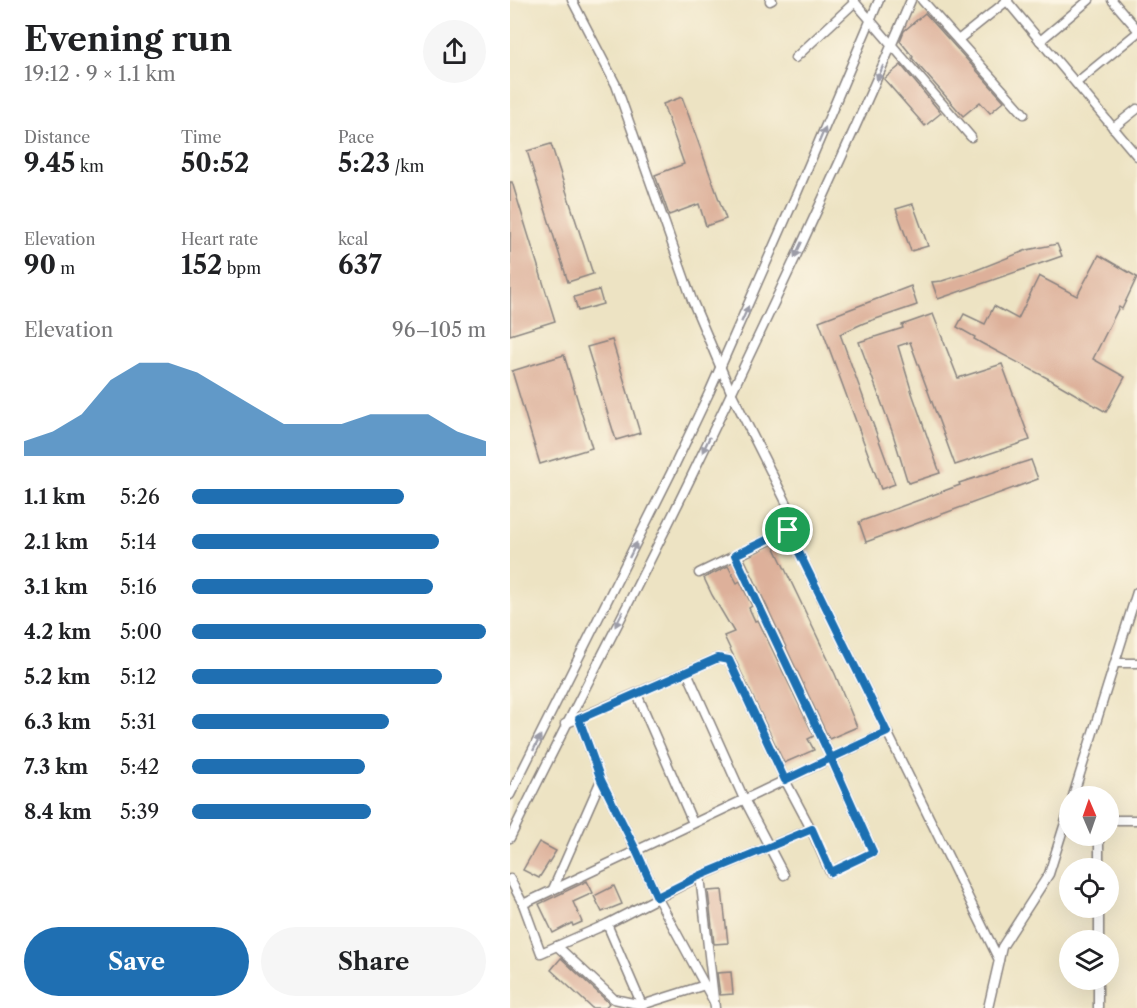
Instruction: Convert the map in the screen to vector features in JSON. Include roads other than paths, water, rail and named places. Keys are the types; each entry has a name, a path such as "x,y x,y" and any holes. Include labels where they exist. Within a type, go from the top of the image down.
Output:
{"street":[{"path":"572,0 616,85 693,300 731,392 788,506 788,530 999,960"},
{"path":"510,795 671,473 721,367 879,0"},
{"path":"510,838 693,472 911,0"},
{"path":"922,0 1024,114"},
{"path":"958,40 1007,0 1137,156"},
{"path":"1040,41 1089,0"},
{"path":"1076,83 1137,31 1112,0"},
{"path":"795,58 854,1 971,136"},
{"path":"1113,128 1137,109"},
{"path":"699,573 788,530"},
{"path":"565,724 718,658 729,660 831,872 873,852 735,555"},
{"path":"1076,786 1137,592"},
{"path":"1115,663 1137,663"},
{"path":"687,672 744,799 784,875"},
{"path":"637,694 693,824"},
{"path":"579,719 601,780 657,897 715,1005"},
{"path":"523,904 887,732"},
{"path":"554,889 601,780"},
{"path":"1119,820 1137,820"},
{"path":"510,879 523,904 541,954 607,924 699,876 812,829"},
{"path":"988,1008 1002,947 1048,874 1059,844"},
{"path":"699,876 715,1005"},
{"path":"607,924 642,1005"},
{"path":"557,946 614,999 642,1005 705,985"},
{"path":"1098,990 1098,1008"}]}
